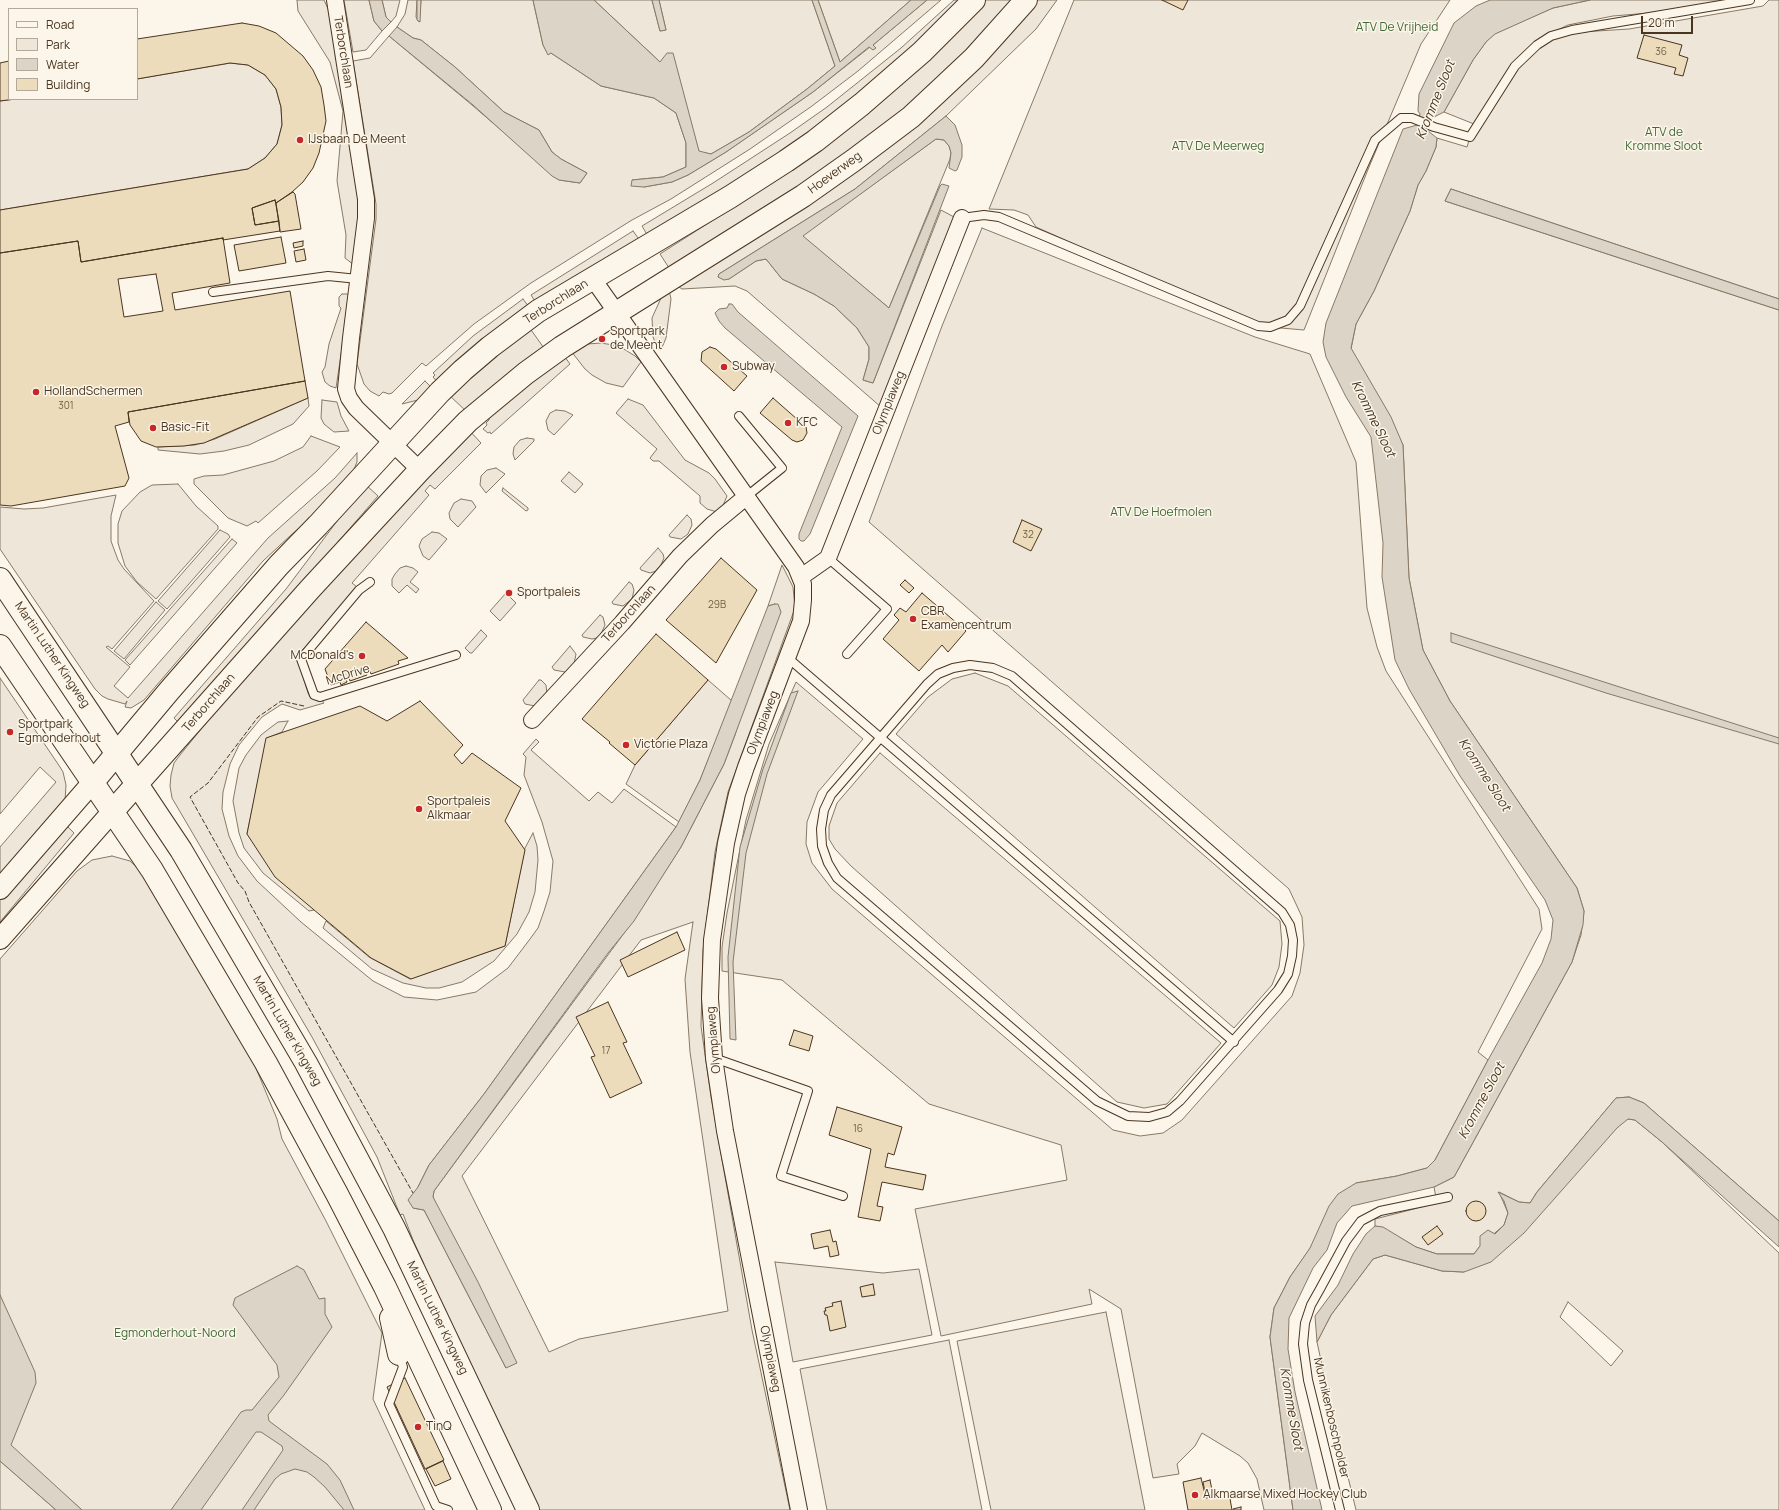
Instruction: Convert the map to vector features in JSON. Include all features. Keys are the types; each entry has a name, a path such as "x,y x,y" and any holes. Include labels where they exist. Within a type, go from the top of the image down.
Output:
{"main road":[{"path":"594,278 730,197 809,145 862,104 922,52 974,0"},
{"name":"Hoeverweg","path":"617,312 803,196 911,117 974,58 1026,0"},
{"name":"Terborchlaan","path":"92,783 169,691 279,565 318,525 440,392 490,347 538,311 594,278"},
{"name":"Terborchlaan","path":"112,812 310,589 420,470 468,421 526,373 562,346 617,312"},
{"name":"Martin Luther Kingweg","path":"0,579 118,753 181,850 306,1063 350,1144 414,1269 528,1510"},
{"path":"0,646 152,870 266,1063 338,1194 385,1287 490,1510"},
{"path":"385,1287 399,1354"}],"street":[{"name":"Terborchlaan","path":"335,0 366,199 366,218 346,389 347,394 356,408 420,470"},
{"name":"Olympiaweg","path":"828,558 962,218"},
{"name":"Terborchlaan","path":"594,278 617,312"},
{"name":"Olympiaweg","path":"617,312 796,567 801,577 804,591 803,610 797,635 737,794 726,843 712,940 710,998 714,1058 725,1131 799,1510"},
{"name":"Terborchlaan","path":"532,720 622,623 680,556 712,525 747,496"},
{"path":"801,577 828,558"},
{"name":"Terborchlaan","path":"0,889 92,783"},
{"name":"Terborchlaan","path":"0,939 112,812"}],"lane":[{"path":"962,218 984,215 999,217 1258,326 1270,327 1288,320 1300,306 1375,140 1401,118 1412,118 1434,127 1470,137 1515,66 1537,45 1551,36 1572,30 1750,0"},
{"path":"213,292 328,276 358,280"},
{"path":"739,416 782,468 747,496"},
{"path":"828,558 887,609 847,654"},
{"name":"McDrive","path":"370,582 359,590 301,659 314,695 320,697 456,655"},
{"path":"788,658 1234,1042"},
{"path":"970,665 993,668 1012,676 1282,912 1290,926 1293,940 1292,956 1288,974 1278,990 1234,1042 1180,1101 1167,1112 1149,1117 1128,1116 1097,1101 837,878 822,846 821,829 824,810 831,794 927,684 938,674 952,668 970,665"},
{"path":"714,1058 808,1091 781,1176 843,1196"},
{"name":"Munnikenboschpolder","path":"1340,1510 1308,1380 1303,1344 1305,1323 1309,1311 1346,1241 1361,1221 1380,1211 1448,1197"},
{"path":"399,1354 403,1367 389,1404 436,1506 448,1510"}],"green space":[{"path":"297,0 324,0 329,11 360,198 354,265 345,258 346,235 337,181 343,111 330,62 298,11"},
{"path":"344,0 369,0 374,21 382,31 366,50 353,52"},
{"path":"382,0 400,0 396,16 391,22 386,17"},
{"path":"408,0 417,0 416,17 419,22 421,0 533,0 543,45 548,54 551,53 601,86 654,98 676,113 686,143 686,167 663,177 632,180 644,187 672,182 688,175 726,152 813,92 870,47 875,48 873,45 927,0 941,0 858,71 812,106 750,149 671,199 632,220 531,283 474,324 426,366 422,363 392,393 389,394 383,392 379,396 370,391 364,384 357,364 376,219 376,204 353,61 370,58 389,36 559,180 580,183 587,173 561,159 552,152 539,130 504,112 455,67 421,40 413,38 397,27 405,14"},
{"path":"594,0 652,0 660,31 666,30 659,0 812,0 835,66 749,132 711,154 699,152 694,135 660,62"},
{"path":"818,0 911,0 840,62"},
{"path":"954,0 968,0 829,122 649,238 642,226 713,183 827,107 901,48"},
{"path":"982,0 1017,0 985,36 876,134 671,271 660,254 743,201"},
{"path":"1033,0 1057,0 1036,29 946,116 855,189 719,274 718,277 729,279 756,261 766,259 782,279 814,294 834,306 857,328 869,347 869,359 863,380 873,383 941,210 954,217 881,407 747,291 735,286 682,289 675,282 789,211"},
{"name":"ATV De Meerweg","path":"1074,0 1450,0 1421,44 1369,167 1304,330 1258,326 1036,227 1028,215 1014,210 989,209"},
{"name":"ATV de Kromme Sloot","path":"1590,0 1732,0 1674,11 1613,16 1568,25 1549,34 1629,29 1763,6 1769,0 1779,0 1779,299 1451,189 1445,201 1779,310 1779,1221 1644,1103 1629,1097 1616,1098 1537,1192 1530,1203 1519,1202 1499,1192 1508,1213 1504,1225 1480,1246 1474,1254 1437,1254 1416,1247 1383,1228 1375,1226 1375,1219 1437,1203 1434,1187 1454,1177 1572,962 1581,935 1584,911 1577,888 1450,701 1423,650 1409,578 1403,445 1351,349 1356,324 1374,291 1410,211 1418,185 1426,171 1436,147 1437,138 1467,147 1474,124 1444,112 1473,60 1486,42 1495,33 1553,8"},
{"path":"230,63 248,65 265,75 276,89 281,107 282,125 277,144 265,158 248,169 0,210 0,101 138,100 138,79"},
{"path":"936,139 944,140 949,146 951,152 950,159 889,308 802,236"},
{"name":"ATV De Hoefmolen","path":"982,228 1255,337 1310,354 1356,462 1367,608 1377,647 1386,671 1539,909 1542,929 1478,1052 1488,1060 1435,1160 1427,1168 1397,1176 1356,1183 1290,1277 1274,1308 1270,1337 1293,1510 1264,1510 1257,1479 1248,1463 1240,1456 1202,1433 1195,1446 1177,1464 1179,1474 1153,1478 1121,1309 1089,1289 1092,1304 941,1336 915,1209 1067,1180 1061,1145 929,1104 782,980 722,971 722,947 727,913 746,820 769,744 796,682 863,739 818,792 807,822 806,844 812,863 832,889 1113,1130 1140,1136 1163,1133 1182,1120 1292,996 1300,973 1304,945 1302,917 1289,889 869,522 942,326"},
{"path":"633,231 641,242 538,306 531,295"},
{"path":"669,290 671,299 666,338 661,350 658,349 653,337 652,318 661,298"},
{"path":"342,294 350,294 336,388 325,382 322,372 325,367 329,344 341,308 339,306 339,297"},
{"path":"523,299 532,311 440,385 433,377 435,375 433,373 473,336"},
{"path":"529,327 546,351 468,413 448,394"},
{"path":"601,343 619,346 635,356 641,362 623,387 606,383 592,375 585,369 571,351 587,344"},
{"path":"562,353 570,364 491,434 483,429 487,425 486,423 489,418"},
{"path":"425,381 431,387 418,400 402,404"},
{"path":"308,398 309,406 293,424 249,445 224,451 200,454 158,450 158,447 195,445 215,439"},
{"path":"628,399 643,405 685,460 709,473 715,479 727,496 722,508 717,512 707,509 700,503 700,496 659,461 653,461 650,458 657,449 616,413"},
{"path":"322,400 337,402 341,416 349,431 334,432 324,424 321,418"},
{"path":"556,410 565,411 573,415 554,435 548,430 546,421 550,413"},
{"path":"468,429 481,443 435,489 430,485 425,491 429,495 352,583 357,587 300,653 298,661 308,693 310,697 318,701 322,700 324,703 300,710 282,704 262,717 239,745 230,764 223,792 222,809 229,836 238,856 257,881 301,922 373,981 404,997 437,1000 476,992 508,968 538,928 550,892 553,861 542,822 524,775 526,757 523,754 536,739 539,742 531,750 589,801 598,792 612,803 624,789 676,827 484,1094 429,1165 418,1187 413,1208 424,1210 506,1368 433,1197 434,1191 633,921 681,847 724,764 735,735 775,604 768,606 782,565 793,587 795,608 728,792 715,852 703,950 701,1026 711,1097 752,1330 790,1510 538,1510 423,1265 424,1264 403,1214 400,1215 377,1157 312,1037 172,798 170,786 174,763 232,691","holes":["693,922 685,979 690,1052 728,1311 579,1339 549,1352 462,1176 641,940"]},
{"path":"311,436 340,447 317,471 258,523 256,521 247,526 228,518 194,484 194,479 204,476 223,475 274,461 303,447"},
{"path":"527,438 534,439 534,441 515,460 513,454 514,447 520,440"},
{"path":"357,453 357,462 349,481 336,496 263,561 144,700 131,708 125,707 127,701 125,704 108,699 102,696 95,689 0,549 0,507 24,509 43,508 116,495 111,516 111,541 118,560 124,569 154,601 112,649 108,646 106,647 130,667 114,686 128,698 268,538 335,478"},
{"path":"496,468 505,474 486,493 480,485 481,476 487,470"},
{"path":"569,472 583,484 575,493 561,481"},
{"path":"178,484 196,506 218,526 218,529 156,599 137,582 125,566 118,543 118,524 122,511 140,492 152,485"},
{"path":"365,484 378,496 180,723 177,721 174,718 286,589"},
{"path":"503,488 528,508 528,510 526,511 502,491"},
{"path":"461,499 472,501 476,507 458,527 450,519 449,513 454,503"},
{"path":"687,515 691,519 692,525 688,534 681,539 670,537 669,535"},
{"path":"220,530 228,534 230,537 167,609 158,601"},
{"path":"432,532 439,533 447,539 429,560 423,556 419,546 422,539"},
{"path":"232,539 237,543 130,665 125,660"},
{"path":"658,548 663,554 664,558 661,565 656,571 650,573 641,570 640,568"},
{"path":"406,566 413,568 418,572 410,582 419,589 416,593 407,585 399,593 392,586 392,579 395,574 400,568"},
{"path":"629,582 632,584 634,590 632,599 623,606 613,604 612,602"},
{"path":"506,593 516,603 500,621 490,611"},
{"path":"156,602 165,610 124,659 114,651"},
{"path":"600,615 603,617 605,625 601,634 597,638 592,639 583,637 582,635"},
{"path":"481,630 487,636 472,653 470,653 465,648"},
{"path":"570,646 576,654 574,664 565,672 554,670 552,667"},
{"path":"975,673 1008,686 1280,921 1282,944 1279,967 1272,985 1234,1028 896,734 928,697 952,679"},
{"path":"0,678 60,767 63,772 66,785 65,801 0,879 0,847 56,782 40,767 0,814"},
{"path":"539,680 546,685 547,694 535,706 525,704 523,700"},
{"path":"708,680 732,701 700,780 679,822 626,784 635,765"},
{"path":"288,721 282,732 267,738 247,834 314,910 309,911 263,873 244,848 239,833 233,801 239,768 246,755 261,735 278,722"},
{"path":"880,753 1221,1043 1167,1104 1144,1108 1117,1102 851,866 835,849 829,839 829,826 837,803"},
{"path":"65,824 74,833 0,922 0,899"},
{"path":"533,833 537,846 538,860 535,892 529,912 517,934 494,961 462,982 439,988 426,988 403,983 372,969 323,928 326,921 369,957 410,979 505,946 525,848"},
{"name":"Egmonderhout-Noord","path":"112,856 130,861 142,872 253,1061 277,1119 282,1139 326,1221 382,1333 373,1399 425,1510 82,1510 0,1438 0,959 77,871 92,860"},
{"path":"1628,1119 1635,1120 1662,1142 1779,1253 1779,1510 1356,1510 1317,1342 1331,1315 1373,1259 1385,1255 1442,1271 1464,1272 1624,1121","holes":["1568,1302 1623,1351 1611,1366 1560,1317"]},
{"path":"775,1262 883,1273 919,1269 932,1335 793,1362"},
{"path":"1106,1312 1145,1510 991,1510 957,1341"},
{"path":"949,1340 982,1510 827,1510 800,1369"},
{"path":"0,1461 56,1510 0,1510"}],"water":[{"path":"369,0 382,0 386,17 391,22 382,31 374,21"},
{"path":"417,0 421,0 420,22 417,20"},
{"path":"533,0 594,0 660,62 667,53 673,53 699,151 711,154 749,132 835,66 812,0 818,0 840,62 911,0 927,0 873,45 876,48 873,50 869,47 813,92 726,152 688,175 672,182 644,187 631,186 632,180 663,177 686,167 686,143 676,113 654,98 601,86 551,53 548,55 543,45"},
{"path":"652,0 659,0 666,30 660,31"},
{"name":"Kromme Sloot","path":"1490,0 1590,0 1553,8 1495,34 1486,42 1473,60 1444,112 1432,118 1428,131 1437,138 1436,147 1426,171 1418,185 1410,211 1374,291 1356,324 1351,348 1391,417 1403,445 1409,578 1423,650 1450,701 1577,888 1584,911 1583,925 1572,962 1454,1177 1434,1187 1352,1206 1337,1223 1327,1250 1313,1268 1289,1318 1288,1349 1295,1392 1322,1510 1293,1510 1270,1337 1274,1308 1290,1277 1310,1248 1329,1206 1338,1194 1356,1183 1397,1176 1427,1168 1435,1160 1542,963 1551,939 1553,920 1545,900 1460,776 1409,689 1395,660 1382,577 1383,543 1371,437 1346,397 1326,357 1323,342 1326,323 1403,129 1417,125 1420,114 1418,111 1419,94 1454,23 1476,6"},
{"path":"397,27 413,38 421,40 455,67 504,112 539,130 552,152 561,159 587,173 580,183 559,180 552,176 473,105 389,36"},
{"path":"946,116 955,125 962,145 962,157 957,170 955,171 949,168 951,153 949,146 944,140 936,139 803,236 889,308 940,186 942,184 949,186 873,383 863,380 869,359 869,347 857,328 834,306 814,294 782,279 766,259 756,261 729,279 724,280 718,277 719,274 855,189"},
{"path":"1451,189 1779,299 1779,310 1445,201"},
{"path":"729,304 732,304 738,312 858,416 810,534 804,541 799,539 799,534 842,427 725,328 715,313 719,309 727,308"},
{"path":"778,604 781,612 724,764 681,847 634,921 608,953 434,1191 433,1197 478,1282 517,1363 506,1368 424,1210 413,1208 408,1200 418,1187 429,1165 484,1094 676,827 700,780 768,606"},
{"path":"1451,633 1779,738 1779,744 1606,693 1451,642"},
{"path":"798,691 767,774 746,853 733,962 736,1040 730,1039 728,957 740,847 763,769 791,693"},
{"path":"1629,1097 1644,1103 1779,1221 1779,1247 1662,1142 1635,1120 1628,1119 1617,1128 1524,1233 1491,1262 1464,1272 1442,1271 1385,1255 1373,1259 1331,1315 1317,1342 1315,1316 1338,1285 1353,1254 1366,1234 1375,1226 1383,1227 1416,1247 1437,1254 1474,1254 1480,1246 1480,1236 1488,1230 1495,1234 1504,1225 1508,1213 1504,1201 1498,1192 1519,1202 1530,1203 1537,1192 1616,1098"},
{"path":"297,1266 304,1270 319,1299 325,1298 325,1314 332,1327 268,1415 269,1421 327,1464 340,1480 354,1510 344,1510 325,1487 314,1477 307,1472 295,1469 281,1474 275,1479 254,1510 242,1510 283,1450 282,1446 261,1432 256,1432 201,1510 171,1510 241,1412 252,1410 279,1377 277,1365 233,1305 235,1298"},
{"path":"0,1295 35,1372 36,1383 11,1445 82,1510 56,1510 0,1461"}],"building":[{"path":"1162,0 1188,0 1183,10"},
{"name":"IJsbaan De Meent","path":"242,23 259,26 276,33 303,56 313,70 321,87 326,121 319,153 313,168 303,182 276,203 275,200 252,208 255,225 279,221 280,231 223,240 223,238 81,262 78,241 0,253 0,210 248,169 265,158 277,144 282,125 281,107 276,89 265,75 248,65 230,63 138,79 138,39"},
{"path":"1644,35 1682,45 1679,55 1688,58 1683,76 1674,74 1676,68 1637,58"},
{"path":"8,61 8,100 0,101 0,63"},
{"path":"293,192 295,194 301,229 280,232 276,203"},
{"path":"275,200 279,221 255,225 252,208"},
{"path":"281,237 286,263 239,271 234,245"},
{"path":"223,238 230,283 172,293 175,310 290,291 305,381 128,412 129,422 115,426 129,478 125,486 11,506 0,505 0,253 78,241 81,262","holes":["156,274 163,311 124,317 118,279"]},
{"path":"303,241 303,246 294,248 293,243"},
{"path":"304,249 306,260 296,262 294,251"},
{"path":"710,347 716,349 747,376 734,391 701,361 702,352"},
{"path":"305,381 308,398 204,443 184,446 156,447 141,441 130,425 128,412"},
{"path":"773,398 806,427 807,433 803,440 797,442 792,440 760,413"},
{"path":"1022,520 1042,529 1031,551 1013,542"},
{"path":"721,558 757,590 716,663 666,620"},
{"path":"905,580 914,588 909,593 900,585"},
{"path":"922,593 966,631 948,652 942,645 919,671 883,639 899,620 894,615 900,608 906,612"},
{"path":"366,622 408,658 398,661 399,664 371,674 370,671 366,673 367,675 350,681 349,678 346,679 347,682 341,685 340,682 331,685 325,669"},
{"path":"656,634 708,680 635,765 582,719"},
{"path":"420,701 463,745 454,755 462,764 472,753 521,788 505,821 525,850 505,946 411,979 371,958 275,877 247,834 266,738 360,706 387,721"},
{"path":"677,932 685,950 628,977 620,960"},
{"path":"608,1002 627,1042 623,1043 642,1083 610,1098 591,1057 595,1056 576,1017"},
{"path":"794,1030 813,1036 809,1051 789,1045"},
{"path":"837,1107 902,1127 894,1155 888,1153 885,1167 926,1175 923,1190 882,1182 877,1206 883,1207 880,1221 858,1217 871,1149 829,1135"},
{"path":"1476,1201 1483,1204 1486,1211 1483,1218 1476,1221 1469,1218 1466,1211 1469,1204"},
{"path":"1437,1226 1443,1234 1428,1245 1422,1237"},
{"path":"830,1230 833,1242 836,1241 839,1255 830,1257 828,1246 814,1249 811,1234"},
{"path":"873,1284 875,1295 862,1297 860,1287"},
{"path":"841,1301 846,1327 830,1331 827,1315 825,1315 824,1311 826,1311 825,1308 833,1306 832,1303"},
{"path":"405,1378 444,1460 425,1469 387,1387"},
{"path":"443,1461 451,1479 435,1486 426,1469"},
{"name":"Alkmaarse Mixed Hockey Club","path":"1201,1478 1206,1498 1229,1493 1232,1510 1188,1510 1183,1482"},
{"path":"1210,1480 1213,1495 1206,1497 1203,1482"},
{"path":"1241,1507 1241,1510 1233,1510 1233,1509"}],"fence":[{"path":"304,706 281,701 258,717 208,783 190,797 238,883 245,891 249,902 413,1193"}],"place":[{"name":"IJsbaan De Meent","path":"300,140"},
{"name":"Sportpark de Meent","path":"602,339"},
{"name":"Subway","path":"724,367"},
{"name":"HollandSchermen","path":"36,392"},
{"name":"KFC","path":"788,423"},
{"name":"Basic-Fit","path":"153,428"},
{"name":"Sportpaleis","path":"509,593"},
{"name":"CBR Examencentrum","path":"913,619"},
{"name":"McDonald's","path":"362,656"},
{"name":"Sportpark Egmonderhout","path":"10,732"},
{"name":"Victorie Plaza","path":"626,745"},
{"name":"Sportpaleis Alkmaar","path":"419,809"},
{"name":"TinQ","path":"418,1427"},
{"name":"Alkmaarse Mixed Hockey Club","path":"1195,1495"}],"park label":[{"name":"ATV De Vrijheid","path":"1397,28"}]}
